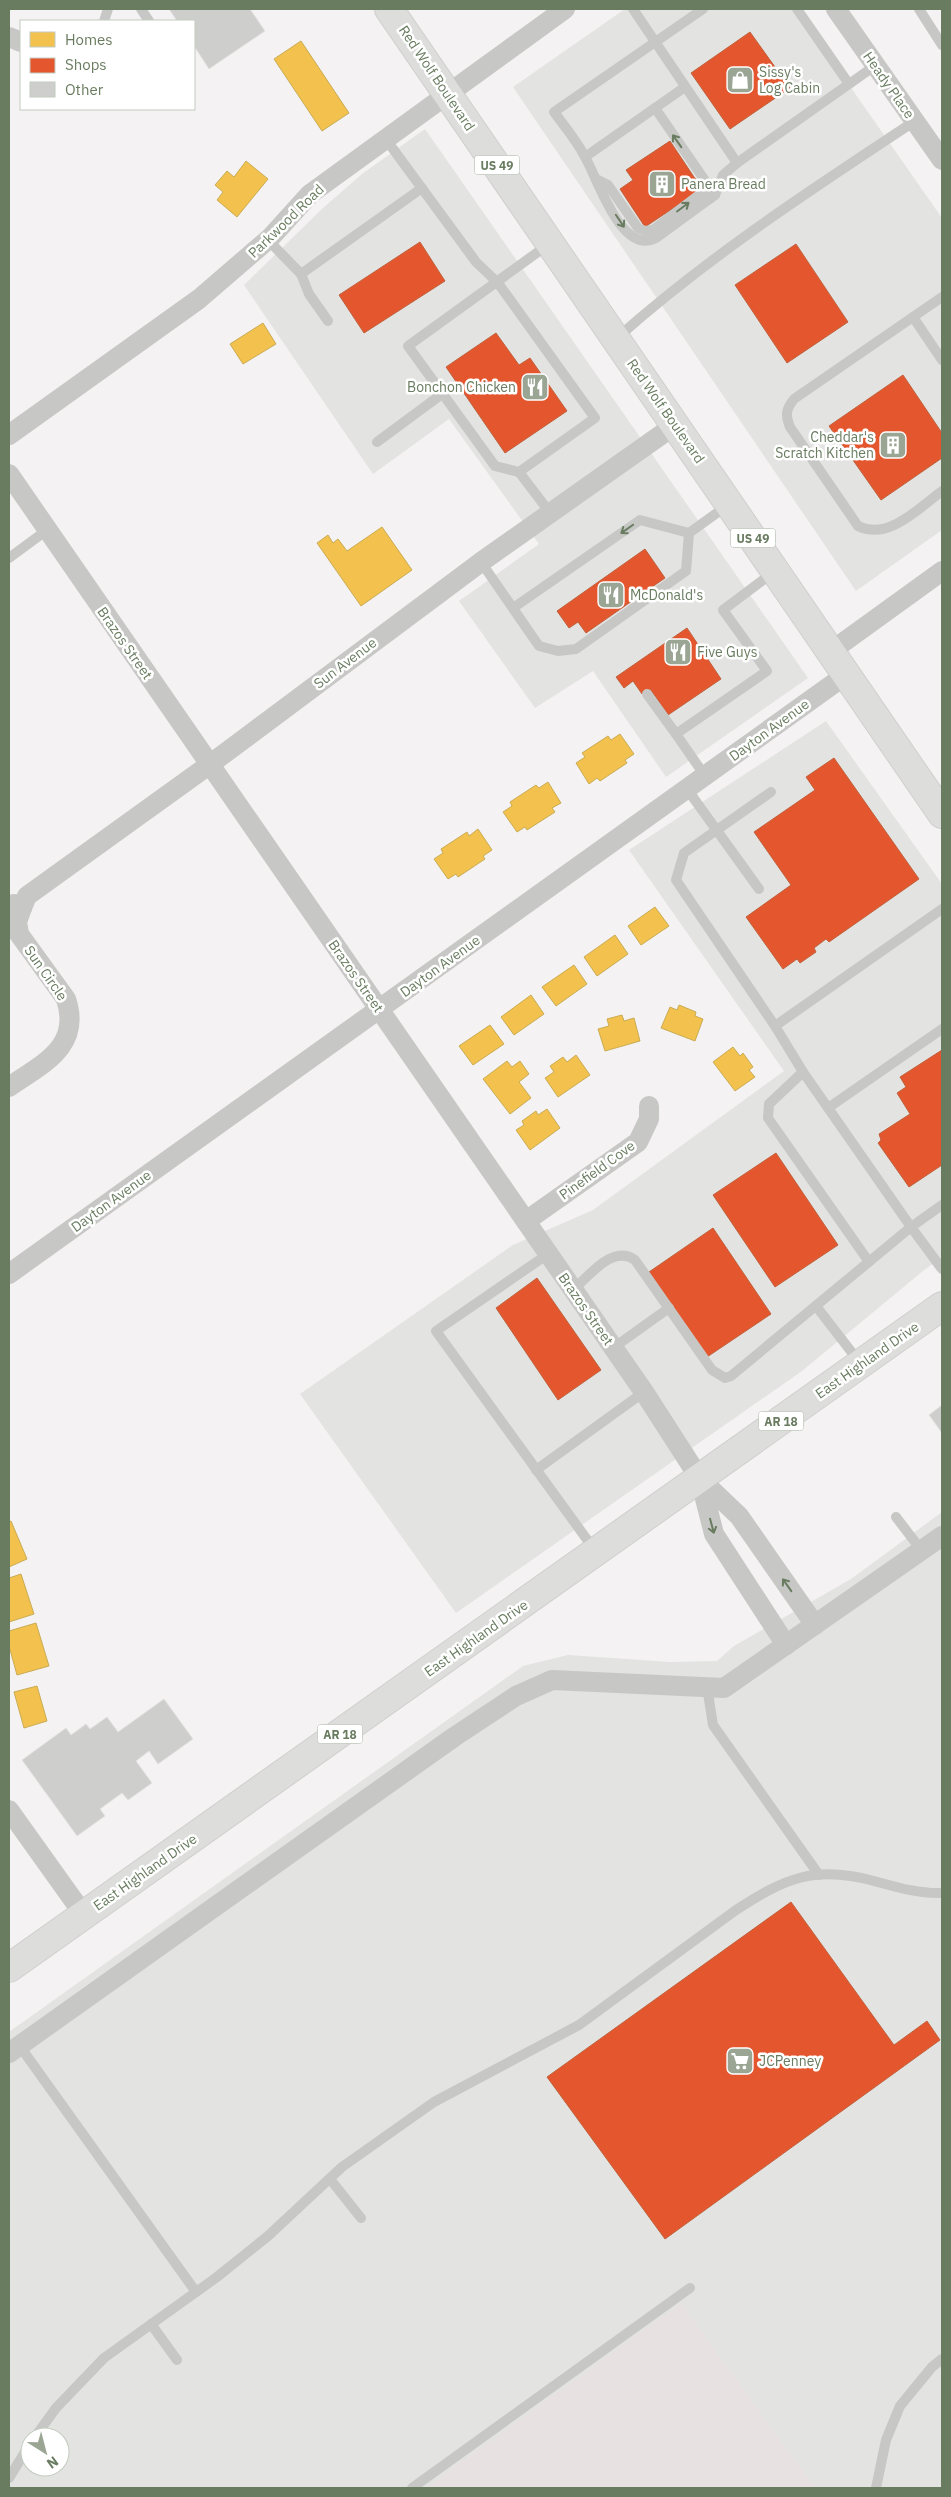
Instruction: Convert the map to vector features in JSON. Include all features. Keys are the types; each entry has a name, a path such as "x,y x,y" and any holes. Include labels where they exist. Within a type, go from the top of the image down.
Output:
{"main road":[{"name":"Red Wolf Boulevard","path":"389,9 830,652 939,804"},
{"name":"East Highland Drive","path":"9,1968 942,1306"}],"street":[{"name":"Parkwood Road","path":"9,435 199,299 268,240 310,194 565,9"},
{"name":"Heady Place","path":"836,9 942,160"},
{"name":"Sun Avenue","path":"15,906 209,765 482,562 676,425"},
{"name":"Brazos Street","path":"9,474 644,1392 700,1479"},
{"path":"830,652 942,571"},
{"name":"Dayton Avenue","path":"9,1274 846,674"},
{"name":"Sun Circle","path":"9,1087 53,1056 61,1048 70,1030 70,1011 66,999 19,934 15,906"},
{"name":"Pinefield Cove","path":"526,1221 638,1142 650,1119 649,1106"},
{"path":"700,1479 739,1516 815,1625"},
{"path":"700,1479 714,1534 786,1645"},
{"path":"14,2049 516,1696 552,1680 724,1688 942,1536"},
{"path":"9,1810 84,1915"}],"lane":[{"path":"141,9 148,20"},
{"path":"633,9 654,43 737,163"},
{"path":"703,9 554,112 585,157 600,191 628,233 641,242 649,242 656,238 713,196 723,175 737,163 876,65"},
{"path":"797,9 849,84"},
{"path":"919,9 942,45"},
{"path":"585,157 684,87"},
{"path":"655,108 713,196"},
{"path":"616,339 701,268 784,208 915,121"},
{"path":"385,138 476,262 498,283 595,418 519,472"},
{"path":"301,274 422,188"},
{"path":"268,240 301,274 309,294 328,321"},
{"path":"550,244 408,346 495,466 519,472 551,514"},
{"path":"942,297 794,399 788,407 786,417 790,427 858,526 867,530 879,531 894,525 942,491"},
{"path":"913,317 942,360"},
{"path":"377,442 442,394"},
{"path":"689,533 730,504"},
{"path":"513,608 640,520 689,533"},
{"path":"9,558 47,530"},
{"path":"482,562 539,646 558,651 576,650 686,571 689,533"},
{"path":"676,734 767,671 722,610 776,571"},
{"path":"647,694 705,776"},
{"path":"687,789 759,889"},
{"path":"770,792 684,853 676,880 775,1026 803,1072 942,1270"},
{"path":"775,1026 942,910"},
{"path":"828,1108 942,1029"},
{"path":"803,1072 769,1104 768,1118 869,1262"},
{"path":"573,1290 614,1255 626,1254 635,1260 712,1370 725,1378 731,1376 869,1262 942,1205"},
{"path":"548,1254 436,1331 597,1552"},
{"path":"816,1306 861,1364"},
{"path":"613,1348 669,1308"},
{"path":"536,1470 644,1392"},
{"path":"896,1517 922,1551"},
{"path":"707,1688 713,1726 819,1875"},
{"path":"42,2427 56,2408 104,2358 196,2292 268,2236 342,2167 434,2102 579,2025 762,1893 794,1878 842,1874 930,1894 942,1893"},
{"path":"14,2049 196,2292"},
{"path":"330,2179 361,2218"},
{"path":"412,2488 690,2288"},
{"path":"151,2324 178,2360"},
{"path":"876,2488 886,2440 900,2406 932,2367 942,2359"},
{"path":"9,2478 20,2460"}],"shaded area":[{"path":"625,9 796,9 942,218 942,530 856,591 513,87"},
{"path":"425,129 808,678 666,777 593,671 535,708 459,601 539,544 449,419 373,474 244,285 323,208 362,174"},
{"path":"826,721 942,884 942,1257 802,1371 456,1613 300,1394 513,1245 593,1210 784,1071 629,850"},
{"path":"942,1512 942,2488 9,2488 9,2032 523,1666 568,1655 670,1662 717,1661 734,1646 851,1579"},
{"path":"681,2303 815,2488 426,2488"}],"building: Homes":[{"path":"301,41 349,113 322,131 274,59"},
{"path":"246,161 268,179 237,217 217,200 223,192 215,185 227,171 234,177"},
{"path":"263,323 276,344 243,364 230,344"},
{"path":"382,527 412,570 361,606 317,543 328,535 333,543 338,539 347,551"},
{"path":"620,734 634,754 625,760 627,763 600,781 597,778 589,784 576,763 585,757 582,753 608,736 611,740"},
{"path":"548,782 561,803 552,808 555,812 527,830 525,827 517,832 503,812 512,806 510,802 536,785 539,788"},
{"path":"478,829 492,850 483,856 485,859 458,877 456,874 448,879 434,859 443,853 441,849 467,832 469,836"},
{"path":"655,907 669,926 641,945 628,926"},
{"path":"615,935 628,954 597,976 584,957"},
{"path":"574,965 587,984 556,1006 542,987"},
{"path":"531,995 544,1014 514,1035 501,1017"},
{"path":"679,1005 696,1012 695,1016 703,1019 695,1041 661,1028 670,1007 677,1010"},
{"path":"622,1015 624,1021 634,1018 640,1041 605,1051 598,1029 609,1026 607,1019"},
{"path":"490,1025 504,1044 473,1065 459,1046"},
{"path":"733,1047 740,1056 743,1053 753,1067 749,1070 755,1077 735,1091 713,1062"},
{"path":"576,1055 590,1075 558,1097 545,1078 554,1072 550,1066 563,1057 567,1062"},
{"path":"507,1061 512,1067 520,1061 529,1074 519,1082 531,1098 510,1114 483,1079"},
{"path":"547,1109 560,1128 530,1150 516,1130 524,1125 522,1121 536,1111 538,1115"},
{"path":"11,1521 27,1559 9,1567 9,1522"},
{"path":"21,1574 34,1614 9,1622 9,1578"},
{"path":"36,1623 49,1666 17,1675 9,1646 9,1631"},
{"path":"37,1686 47,1721 24,1728 14,1692"}],"building: Shops":[{"name":"Sissy's Log Cabin","path":"750,32 790,88 730,129 691,73"},
{"name":"Panera Bread","path":"670,141 702,189 645,227 620,189 633,180 626,170"},
{"path":"420,242 445,281 364,333 339,295"},
{"path":"796,244 848,322 787,363 735,285"},
{"path":"496,333 519,365 530,358 567,411 505,453 446,367"},
{"name":"Cheddar's Scratch Kitchen","path":"903,375 942,433 942,458 881,500 829,426"},
{"name":"McDonald's","path":"645,549 665,578 586,633 578,622 569,628 557,611"},
{"name":"Five Guys","path":"687,628 721,679 668,715 650,689 642,694 633,681 624,688 616,677"},
{"path":"834,758 919,879 829,942 826,939 814,948 816,952 800,963 797,959 783,969 746,917 791,885 754,832 815,790 806,777"},
{"path":"942,1050 942,1165 909,1187 878,1143 881,1140 879,1134 910,1114 897,1093 906,1087 900,1077"},
{"path":"776,1153 838,1245 775,1287 713,1195"},
{"path":"713,1228 771,1314 707,1357 649,1272"},
{"path":"537,1278 601,1370 558,1400 496,1308"},
{"name":"JCPenney","path":"791,1902 894,2045 927,2021 940,2040 665,2239 547,2077"}],"building: Other":[{"path":"169,9 250,9 265,31 209,69 195,48 195,20 176,20"},
{"path":"942,1405 942,1433 929,1415"},
{"path":"164,1699 193,1739 158,1764 149,1751 136,1761 152,1783 128,1800 122,1793 100,1809 105,1816 77,1836 22,1760 66,1728 71,1735 86,1724 90,1729 107,1717 118,1732"}],"place":[{"name":"Sissy's Log Cabin","path":"740,80"},
{"name":"Panera Bread","path":"662,184"},
{"name":"Bonchon Chicken","path":"535,387"},
{"name":"Cheddar's Scratch Kitchen","path":"893,445"},
{"name":"McDonald's","path":"611,595"},
{"name":"Five Guys","path":"678,652"},
{"name":"JCPenney","path":"740,2061"}]}
